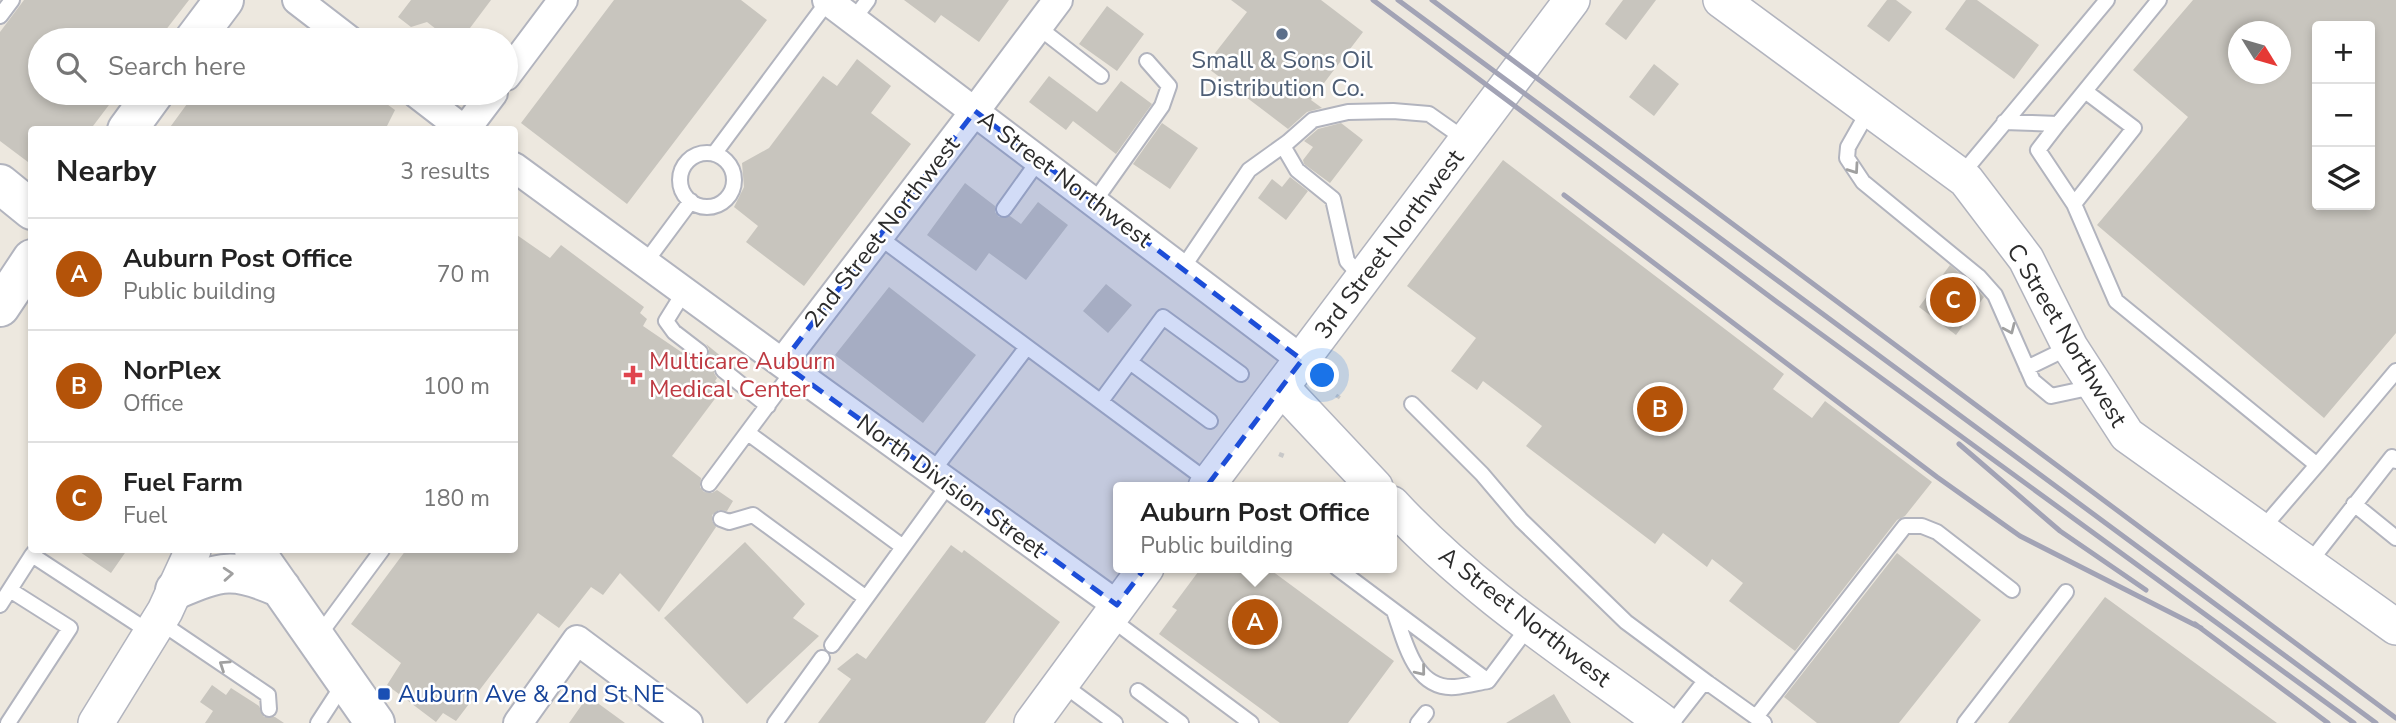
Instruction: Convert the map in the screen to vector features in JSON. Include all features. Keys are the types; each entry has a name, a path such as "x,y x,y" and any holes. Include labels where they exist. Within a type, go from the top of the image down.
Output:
{"main road":[{"path":"203,28 224,0"},
{"path":"130,126 145,105"},
{"path":"0,184 28,206"},
{"path":"0,307 28,265"},
{"path":"256,553 375,723"},
{"path":"162,615 206,577 243,573 281,588"}],"street":[{"path":"297,0 333,28"},
{"path":"518,60 563,0"},
{"name":"2nd Street Northwest","path":"787,368 879,237 1058,0"},
{"name":"3rd Street Northwest","path":"1214,482 1572,0"},
{"name":"C Street Northwest","path":"1721,0 1966,180 2026,259 2070,347 2127,435 2396,627"},
{"name":"A Street Northwest","path":"827,1 861,10 975,111 1302,360"},
{"path":"432,105 460,126"},
{"path":"468,126 484,105"},
{"name":"North Division Street","path":"518,170 941,478 1113,611"},
{"path":"1282,387 1371,482"},
{"name":"A Street Northwest","path":"1397,510 1487,592 1664,723"},
{"path":"104,717 162,615 191,553"},
{"path":"1032,723 1142,573"},
{"path":"518,723 577,640 688,723"}],"lane":[{"path":"0,16 12,0"},
{"path":"1961,175 2107,0"},
{"path":"2159,0 2038,150 2074,204 2116,302 2317,465"},
{"path":"714,154 827,1"},
{"path":"1038,27 1101,76"},
{"path":"1094,202 1162,106 1169,86 1147,61"},
{"path":"2074,204 2134,128 2085,91"},
{"path":"1870,109 1848,147 1847,158 1863,182 1979,277 1995,295 2033,381 2050,396 2095,387"},
{"path":"1182,269 1249,170 1313,120 1348,112 1393,111 1429,114 1467,140"},
{"path":"2004,122 2058,124"},
{"path":"1283,146 1297,170 1333,199 1347,261 1363,279"},
{"path":"698,154 714,154 727,162 733,171 734,182 731,192 724,200 705,206 691,201 681,188 680,178 689,159 698,154"},
{"path":"1004,209 1040,160"},
{"path":"645,263 691,201"},
{"path":"879,237 1214,482"},
{"path":"684,292 666,321 674,332 700,352"},
{"path":"1101,401 1163,317 1241,374"},
{"path":"832,645 903,547 941,478 1027,347"},
{"path":"2027,368 2070,347"},
{"path":"1130,362 1210,421"},
{"path":"709,484 768,406 787,368"},
{"path":"723,370 768,406"},
{"path":"2261,530 2396,371"},
{"path":"1412,404 1482,474 1521,520 1626,622 1760,720 1905,526 1922,526 1937,532 2012,590"},
{"path":"748,433 903,547"},
{"path":"2309,563 2392,457 2396,461"},
{"path":"2354,504 2396,538"},
{"path":"721,519 729,522 753,515 866,598"},
{"path":"0,605 33,553"},
{"path":"36,553 162,615 268,695 269,709"},
{"path":"316,639 380,553"},
{"path":"1344,573 1488,681"},
{"path":"8,723 69,628 10,590"},
{"path":"1965,723 2066,592"},
{"path":"1393,610 1417,669 1425,678 1452,687 1488,681 1530,625"},
{"path":"1113,611 1251,723"},
{"path":"775,723 822,658"},
{"path":"318,723 345,682"},
{"path":"1061,683 1115,723"},
{"path":"1672,723 1701,686 1708,683"},
{"path":"1138,691 1181,723"}],"highlighted area":[{"path":"975,111 1302,360 1117,605 782,363"}],"building":[{"path":"24,0 189,0 167,28 28,28 28,105 109,105 93,126 28,126 28,162 0,141 0,32"},
{"path":"411,0 491,0 470,28 435,28 427,22 411,27 398,17"},
{"path":"614,0 741,0 767,20 627,204 521,123"},
{"path":"904,0 1009,0 979,42 941,15 935,23"},
{"path":"1231,0 1321,0 1363,32 1311,100 1322,108 1307,112 1288,129 1205,66 1247,12"},
{"path":"1623,0 1656,0 1626,40 1605,24"},
{"path":"1887,0 1896,0 1912,12 1889,42 1867,26"},
{"path":"1966,0 1977,0 2039,45 2014,79 1945,29"},
{"path":"2193,0 2396,0 2396,333 2324,418 2097,225 2188,117 2133,70"},
{"path":"1107,6 1144,34 1117,71 1079,44"},
{"path":"857,59 891,86 871,113 911,144 804,286 746,242 758,226 734,207 744,187 742,163 769,148 823,76 837,86"},
{"path":"1654,64 1679,84 1654,116 1629,97"},
{"path":"1049,76 1097,112 1121,81 1152,104 1116,154 1073,121 1066,130 1029,102"},
{"path":"186,105 388,105 395,110 387,126 171,126"},
{"path":"1162,123 1198,148 1170,189 1133,164"},
{"path":"1341,123 1363,140 1330,183 1304,164 1303,160 1313,147 1304,141 1318,129"},
{"path":"1503,160 1784,374 1773,389 1812,418 1825,401 1932,482 1905,516 1897,520 1795,651 1729,601 1743,583 1712,559 1707,567 1663,533 1655,544 1526,446 1542,426 1483,381 1477,390 1451,371 1476,338 1407,286"},
{"path":"1290,177 1308,191 1286,220 1258,198 1272,179 1282,187"},
{"path":"965,183 995,206 999,217 1010,216 1021,224 1038,202 1068,225 1026,280 989,253 976,271 927,235"},
{"path":"518,236 550,258 561,245 644,307 640,313 647,319 643,326 693,360 703,361 708,357 709,349 706,344 728,362 720,361 715,365 715,381 723,388 672,456 701,478 700,487 704,492 712,493 717,490 733,501 727,511 719,510 712,515 716,527 659,612 620,573 603,595 591,587 559,628 538,613 456,721 443,713 436,722 387,685 401,663 351,624 404,553 518,553"},
{"path":"1950,265 1984,297 1956,335 1919,307"},
{"path":"1106,284 1132,305 1108,333 1083,311"},
{"path":"889,287 976,355 923,423 835,355"},
{"path":"745,542 805,604 793,618 819,636 747,704 664,618"},
{"path":"951,545 962,553 964,550 1060,622 985,723 818,723 851,679 837,669 857,653 866,659"},
{"path":"81,553 125,553 111,573"},
{"path":"1897,553 1981,620 1899,723 1817,723 1784,697"},
{"path":"1197,573 1275,573 1394,661 1348,723 1280,723 1159,634 1177,610 1172,607"},
{"path":"2105,597 2277,723 2008,723"},
{"path":"212,685 226,695 231,688 259,706 264,717 275,717 284,723 205,723 213,711 200,702"},
{"path":"1554,694 1571,723 1506,723"},
{"path":"588,696 625,723 569,723"}],"railway":[{"path":"1373,0 1777,302 2354,723"},
{"path":"1398,0 2376,723"},
{"path":"1432,0 2396,718"},
{"path":"1564,195 1937,477 2020,536 2201,628"},
{"path":"1959,444 2060,531 2146,590"},
{"path":"2195,624 2328,723"}],"place":[{"name":"Small & Sons Oil Distribution Co.","path":"1282,34"},
{"name":"Fuel Farm","path":"1953,300"},
{"name":"Multicare Auburn Medical Center","path":"633,375"},
{"name":"NorPlex","path":"1660,409"},
{"name":"Auburn Post Office","path":"1255,622"},
{"name":"Auburn Ave & 2nd St NE","path":"384,694"}]}
